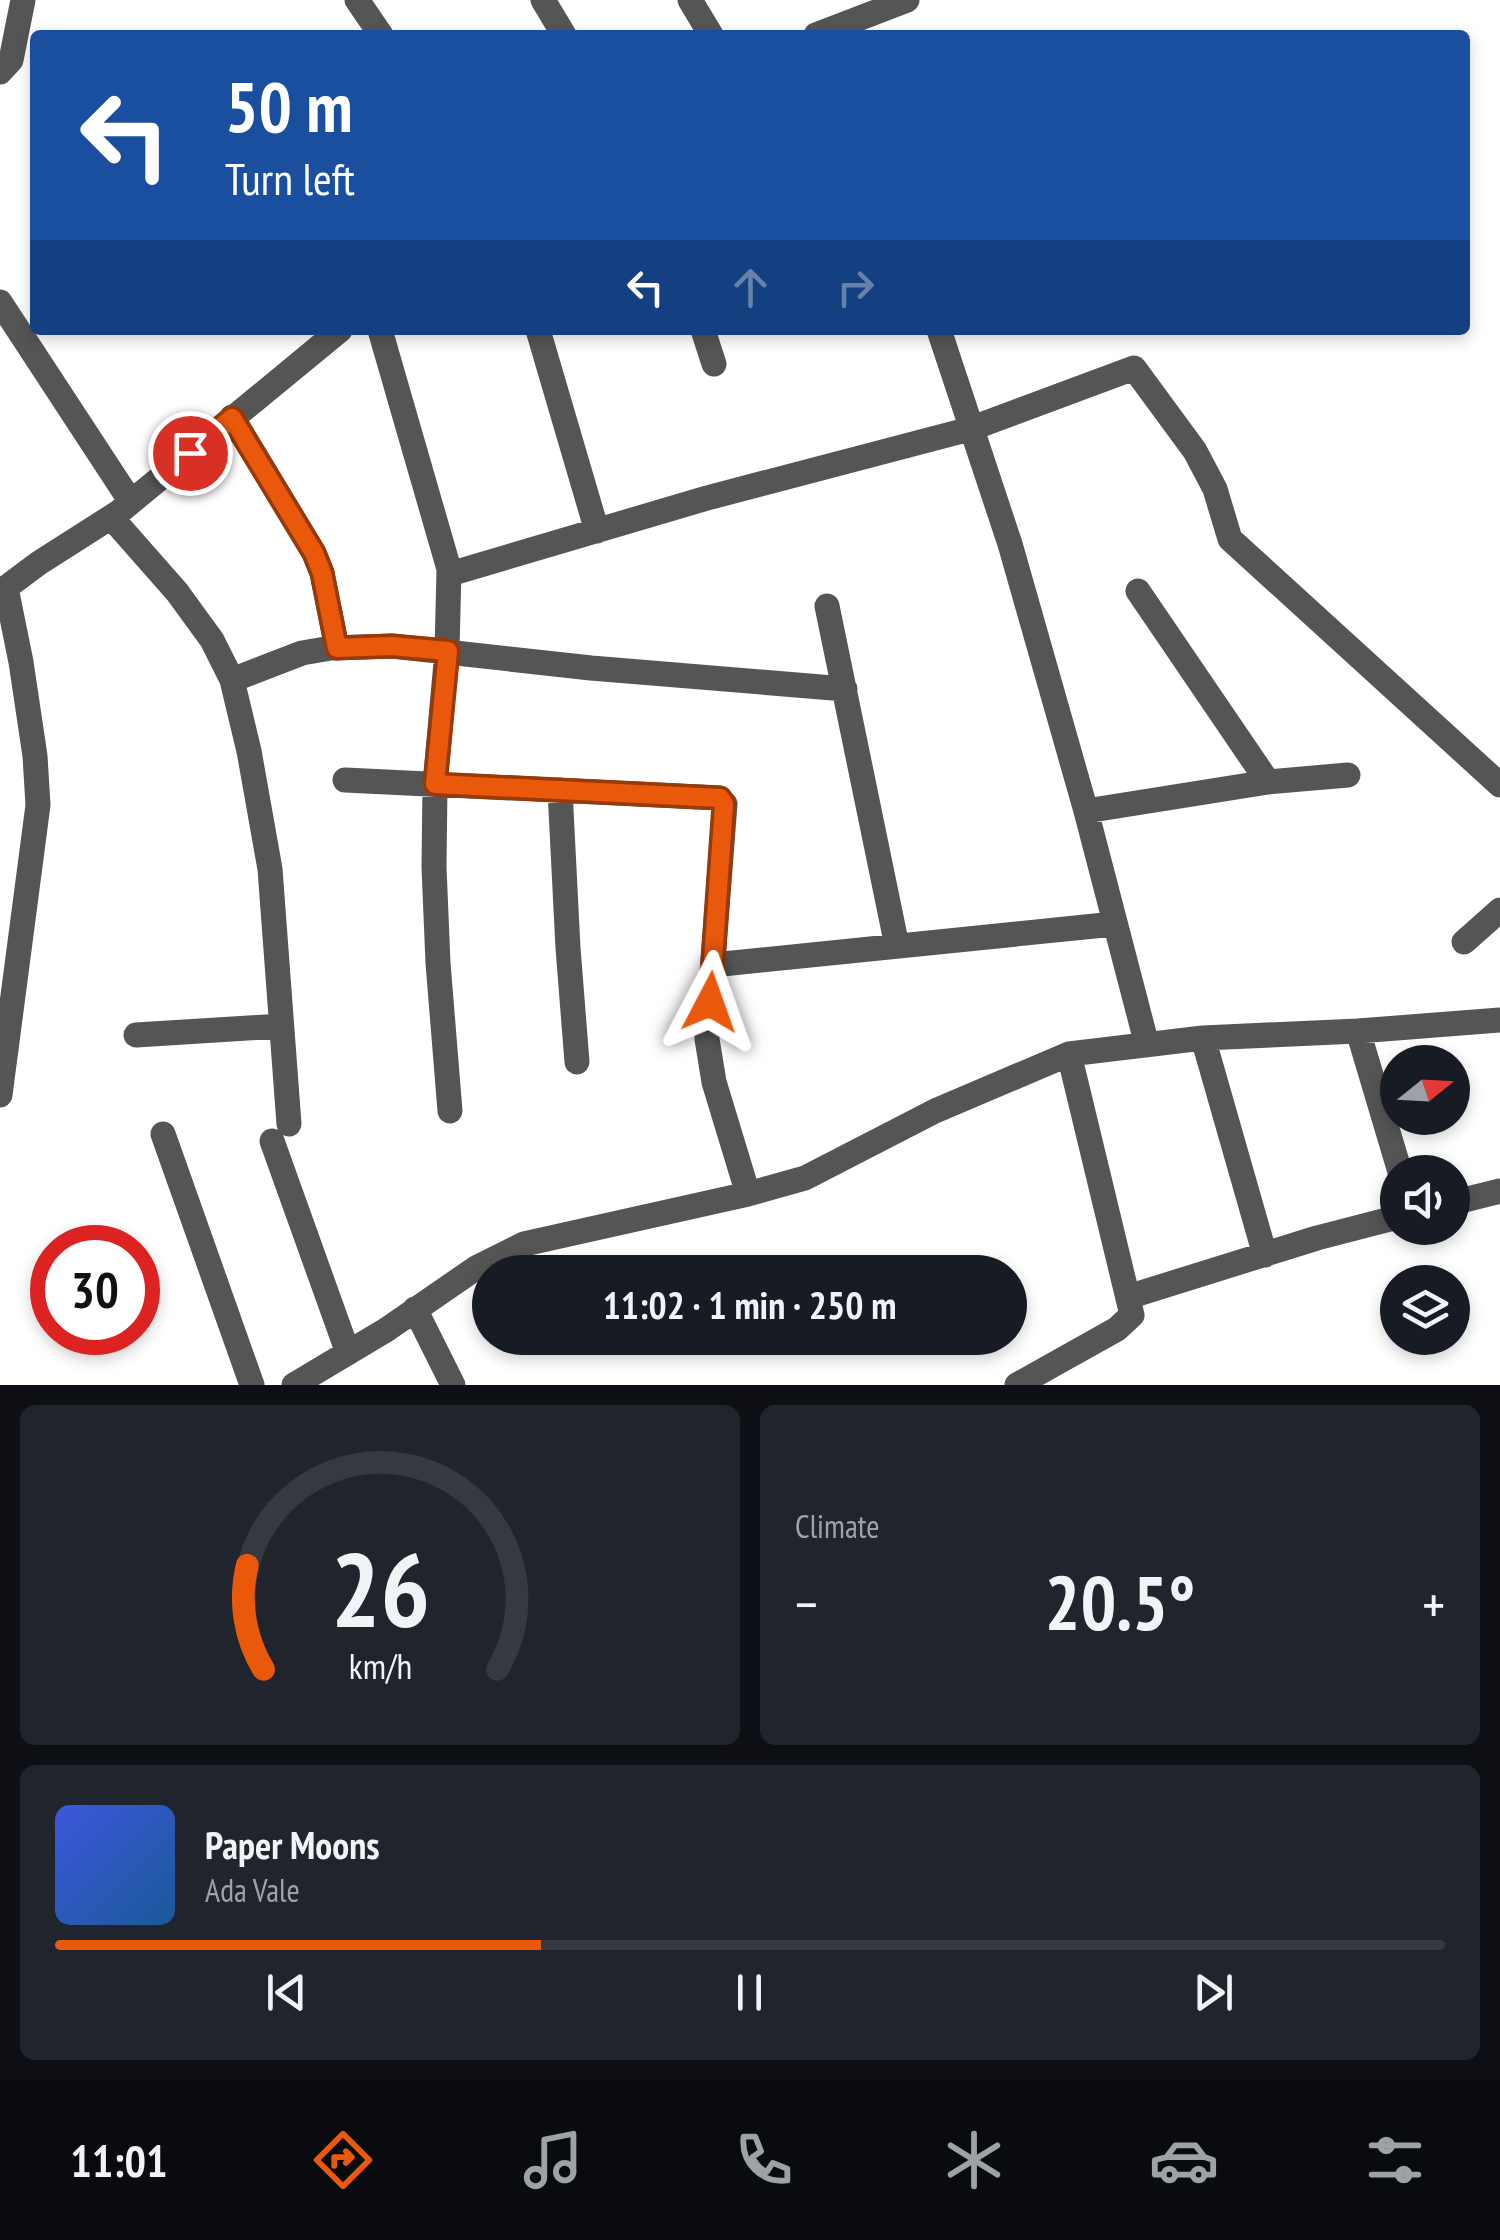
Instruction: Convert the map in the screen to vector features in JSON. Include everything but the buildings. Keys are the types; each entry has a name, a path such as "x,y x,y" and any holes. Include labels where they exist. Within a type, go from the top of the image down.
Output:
{"street":[{"path":"0,72 12,60 23,0"},
{"path":"357,0 378,30"},
{"path":"543,0 561,30"},
{"path":"690,0 708,30"},
{"path":"847,30 907,0"},
{"path":"0,302 121,510 212,640 232,680 270,869 281,1026 281,1133 348,1353"},
{"path":"0,1095 38,805 21,662 3,590 121,510 334,335"},
{"path":"381,335 449,569 448,651 435,784 434,867 450,1111"},
{"path":"539,335 597,531"},
{"path":"705,335 714,364"},
{"path":"940,335 1010,544 1086,811 1146,1044"},
{"path":"449,569 460,571 707,498 970,429 1134,368 1195,451 1215,489 1230,539 1500,785"},
{"path":"232,418 314,553 322,573 337,648"},
{"path":"1138,591 1268,782"},
{"path":"828,606 897,946"},
{"path":"232,680 302,653 392,646 591,668 845,688"},
{"path":"1086,811 1268,782 1348,775"},
{"path":"345,780 720,798 724,804 707,1040 714,1082 748,1194"},
{"path":"560,790 578,1062"},
{"path":"1464,942 1500,910"},
{"path":"713,964 1114,924"},
{"path":"294,1385 476,1268 524,1244 804,1178 935,1111 1068,1054 1203,1038 1500,1020"},
{"path":"136,1035 281,1026"},
{"path":"1358,1030 1395,1155"},
{"path":"1203,1038 1266,1255"},
{"path":"1016,1385 1117,1329 1132,1315 1068,1054"},
{"path":"163,1134 252,1385"},
{"path":"1470,1198 1500,1191"},
{"path":"1128,1297 1380,1222"},
{"path":"415,1310 453,1385"}],"route":[{"path":"190,453 232,418 314,553 322,573 337,648 392,646 448,651 435,784 720,798 724,804 710,1002"}]}
